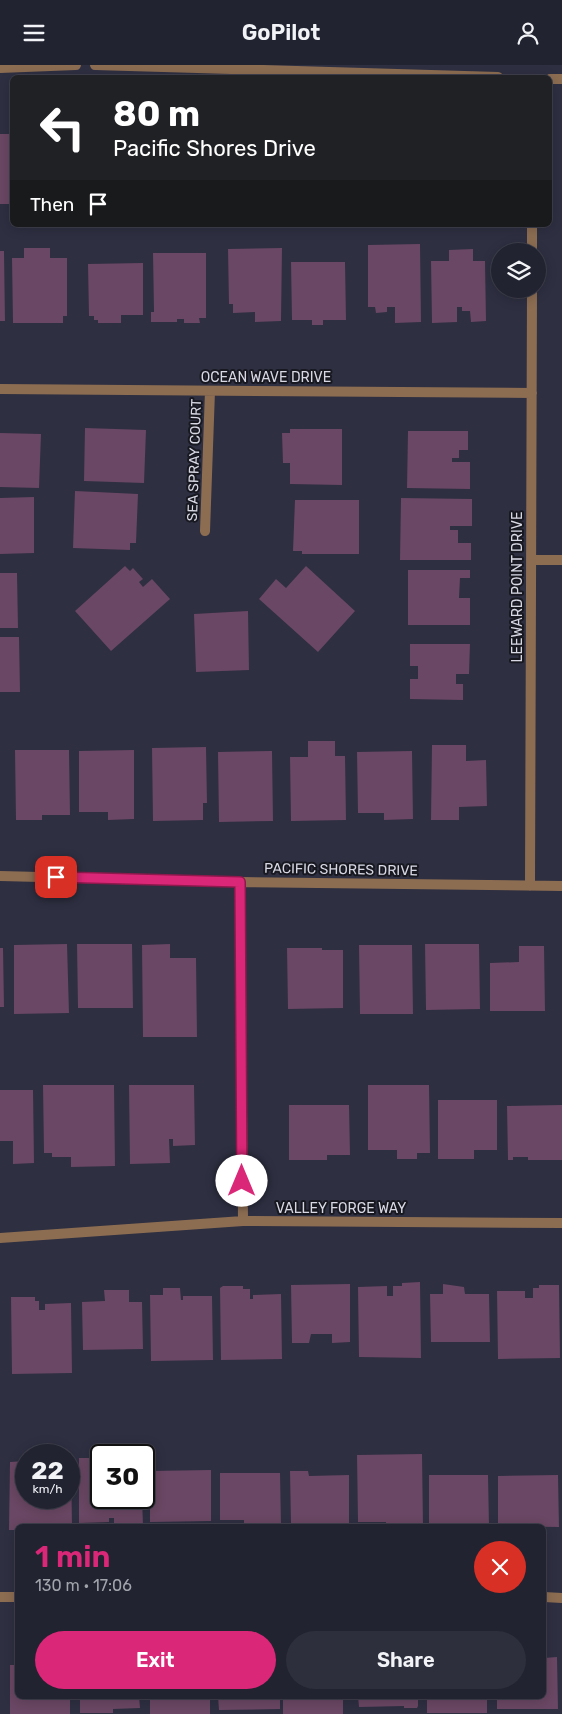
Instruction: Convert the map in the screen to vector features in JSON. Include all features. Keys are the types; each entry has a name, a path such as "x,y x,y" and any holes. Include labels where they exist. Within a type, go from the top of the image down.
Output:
{"street":[{"path":"0,68 76,65"},
{"path":"95,65 431,75"},
{"path":"532,227 532,243"},
{"name":"LEEWARD POINT DRIVE","path":"530,886 532,298"},
{"name":"OCEAN WAVE DRIVE","path":"0,389 532,393"},
{"name":"SEA SPRAY COURT","path":"205,531 210,391"},
{"path":"531,560 562,560"},
{"name":"PACIFIC SHORES DRIVE","path":"0,875 240,882 562,886"},
{"path":"240,882 243,1221"},
{"name":"VALLEY FORGE WAY","path":"0,1238 243,1221 562,1223"},
{"path":"0,1597 15,1597"},
{"path":"546,1597 562,1598"}],"building":[{"path":"0,134 10,134 10,204 0,204"},
{"path":"420,244 421,322 395,323 395,307 387,307 387,312 376,313 375,307 368,307 368,245"},
{"path":"24,248 50,248 50,258 67,258 67,316 63,316 63,323 13,323 12,258 24,258"},
{"path":"282,248 281,321 255,322 255,312 233,313 233,304 229,304 228,249"},
{"path":"473,249 473,261 485,261 486,321 471,322 470,311 462,311 462,307 457,307 457,322 432,323 431,261 449,261 449,250"},
{"path":"0,251 4,251 5,321 0,321"},
{"path":"153,253 206,253 206,318 199,318 200,323 184,323 184,319 177,319 177,322 151,322 151,312 154,312"},
{"path":"291,262 345,262 346,320 323,320 323,325 312,325 312,320 292,320"},
{"path":"143,263 143,315 121,315 121,323 98,323 98,320 94,320 94,316 89,316 88,264"},
{"path":"85,428 146,430 144,483 84,481"},
{"path":"290,429 342,429 342,485 290,484 290,463 283,463 282,433 290,433"},
{"path":"408,431 468,431 468,450 459,450 459,458 452,458 452,462 470,462 470,489 407,488"},
{"path":"0,433 41,434 39,488 0,487"},
{"path":"75,491 138,494 136,543 130,543 130,550 73,548"},
{"path":"34,497 34,553 0,554 0,498"},
{"path":"401,498 472,499 472,526 450,526 450,530 458,530 458,543 471,543 471,560 400,560"},
{"path":"295,500 359,500 359,554 302,554 302,551 293,551"},
{"path":"125,566 130,571 133,568 143,579 139,582 143,587 152,579 170,599 111,651 75,611"},
{"path":"306,566 355,611 318,652 259,599 276,579 286,588"},
{"path":"408,570 470,570 470,578 460,578 459,598 470,598 470,625 408,625"},
{"path":"0,573 17,573 18,628 0,628"},
{"path":"248,611 249,670 196,672 194,614"},
{"path":"0,637 19,637 20,692 0,692"},
{"path":"410,644 470,644 469,674 456,674 456,684 463,684 463,700 410,699 410,679 418,679 418,666 410,666"},
{"path":"308,741 335,741 335,756 345,756 346,820 291,821 290,757 308,757"},
{"path":"432,745 466,745 466,761 486,760 487,806 459,807 459,820 431,820"},
{"path":"206,747 207,803 203,803 203,820 153,821 152,748"},
{"path":"15,750 69,750 70,815 42,815 42,820 16,820"},
{"path":"134,750 134,819 108,820 108,812 79,812 79,751"},
{"path":"272,751 273,821 219,822 218,752"},
{"path":"412,751 413,819 384,820 384,813 358,813 357,752"},
{"path":"67,944 69,1013 14,1014 14,945"},
{"path":"77,944 132,944 133,1008 78,1008"},
{"path":"170,944 170,958 196,958 197,1037 143,1037 142,945"},
{"path":"425,944 479,944 480,1009 426,1010"},
{"path":"359,945 412,945 413,1014 360,1014"},
{"path":"519,946 544,946 545,1011 490,1011 490,963 519,962"},
{"path":"0,948 3,948 4,1007 0,1007"},
{"path":"287,948 343,950 343,1008 288,1009"},
{"path":"43,1085 114,1085 115,1166 71,1167 71,1157 52,1157 52,1153 44,1153"},
{"path":"129,1085 194,1085 195,1145 173,1146 173,1139 169,1139 170,1163 130,1164"},
{"path":"368,1085 429,1085 430,1153 417,1153 417,1159 397,1159 397,1150 368,1150"},
{"path":"0,1090 33,1090 34,1163 13,1164 13,1141 0,1141"},
{"path":"438,1100 497,1100 497,1150 474,1150 474,1159 438,1159"},
{"path":"289,1105 349,1105 350,1155 327,1155 327,1160 289,1160"},
{"path":"562,1105 562,1160 528,1160 528,1157 513,1157 513,1160 508,1160 507,1106"},
{"path":"420,1282 421,1358 359,1357 358,1287 387,1286 387,1296 393,1296 393,1286 402,1286 402,1283"},
{"path":"350,1284 350,1342 332,1343 332,1334 311,1334 309,1343 292,1343 291,1285"},
{"path":"443,1284 464,1287 465,1294 489,1294 490,1342 431,1342 430,1294 443,1294"},
{"path":"539,1285 559,1285 560,1358 498,1359 497,1291 525,1291 525,1298 533,1298 533,1288 539,1288"},
{"path":"223,1286 243,1286 243,1289 250,1289 250,1299 253,1299 253,1295 281,1294 282,1359 221,1360 220,1288"},
{"path":"163,1288 180,1288 181,1300 183,1300 183,1296 212,1296 213,1360 151,1361 150,1295 163,1295"},
{"path":"104,1290 129,1290 129,1302 142,1302 143,1349 83,1350 82,1302 105,1301"},
{"path":"11,1297 35,1297 35,1301 39,1301 39,1310 45,1310 45,1304 71,1303 72,1373 12,1374"},
{"path":"422,1454 423,1524 358,1522 357,1455"},
{"path":"80,1458 90,1458 90,1509 142,1509 143,1524 114,1524 114,1518 109,1518 109,1522 79,1523"},
{"path":"10,1462 15,1462 15,1509 72,1509 72,1524 15,1524 15,1530 9,1530"},
{"path":"211,1470 211,1521 150,1522 150,1509 155,1509 155,1471"},
{"path":"290,1471 308,1471 309,1476 349,1475 349,1524 291,1524"},
{"path":"220,1473 280,1473 281,1524 244,1524 244,1520 220,1520"},
{"path":"429,1475 488,1475 489,1524 429,1524"},
{"path":"558,1475 559,1527 546,1527 546,1524 498,1524 498,1476"},
{"path":"557,1657 558,1709 497,1709 497,1699 546,1699 546,1658"},
{"path":"10,1665 15,1665 15,1699 70,1699 70,1714 10,1714"},
{"path":"80,1699 139,1699 140,1708 113,1709 113,1713 80,1713"},
{"path":"150,1699 210,1699 210,1714 150,1714"},
{"path":"218,1699 280,1699 280,1709 219,1710"},
{"path":"283,1699 343,1699 343,1714 283,1714"},
{"path":"358,1699 418,1699 417,1708 404,1708 404,1706 359,1707"},
{"path":"427,1699 487,1699 487,1713 427,1713"}],"route":[{"path":"56,877 240,882 242,1181"}]}
